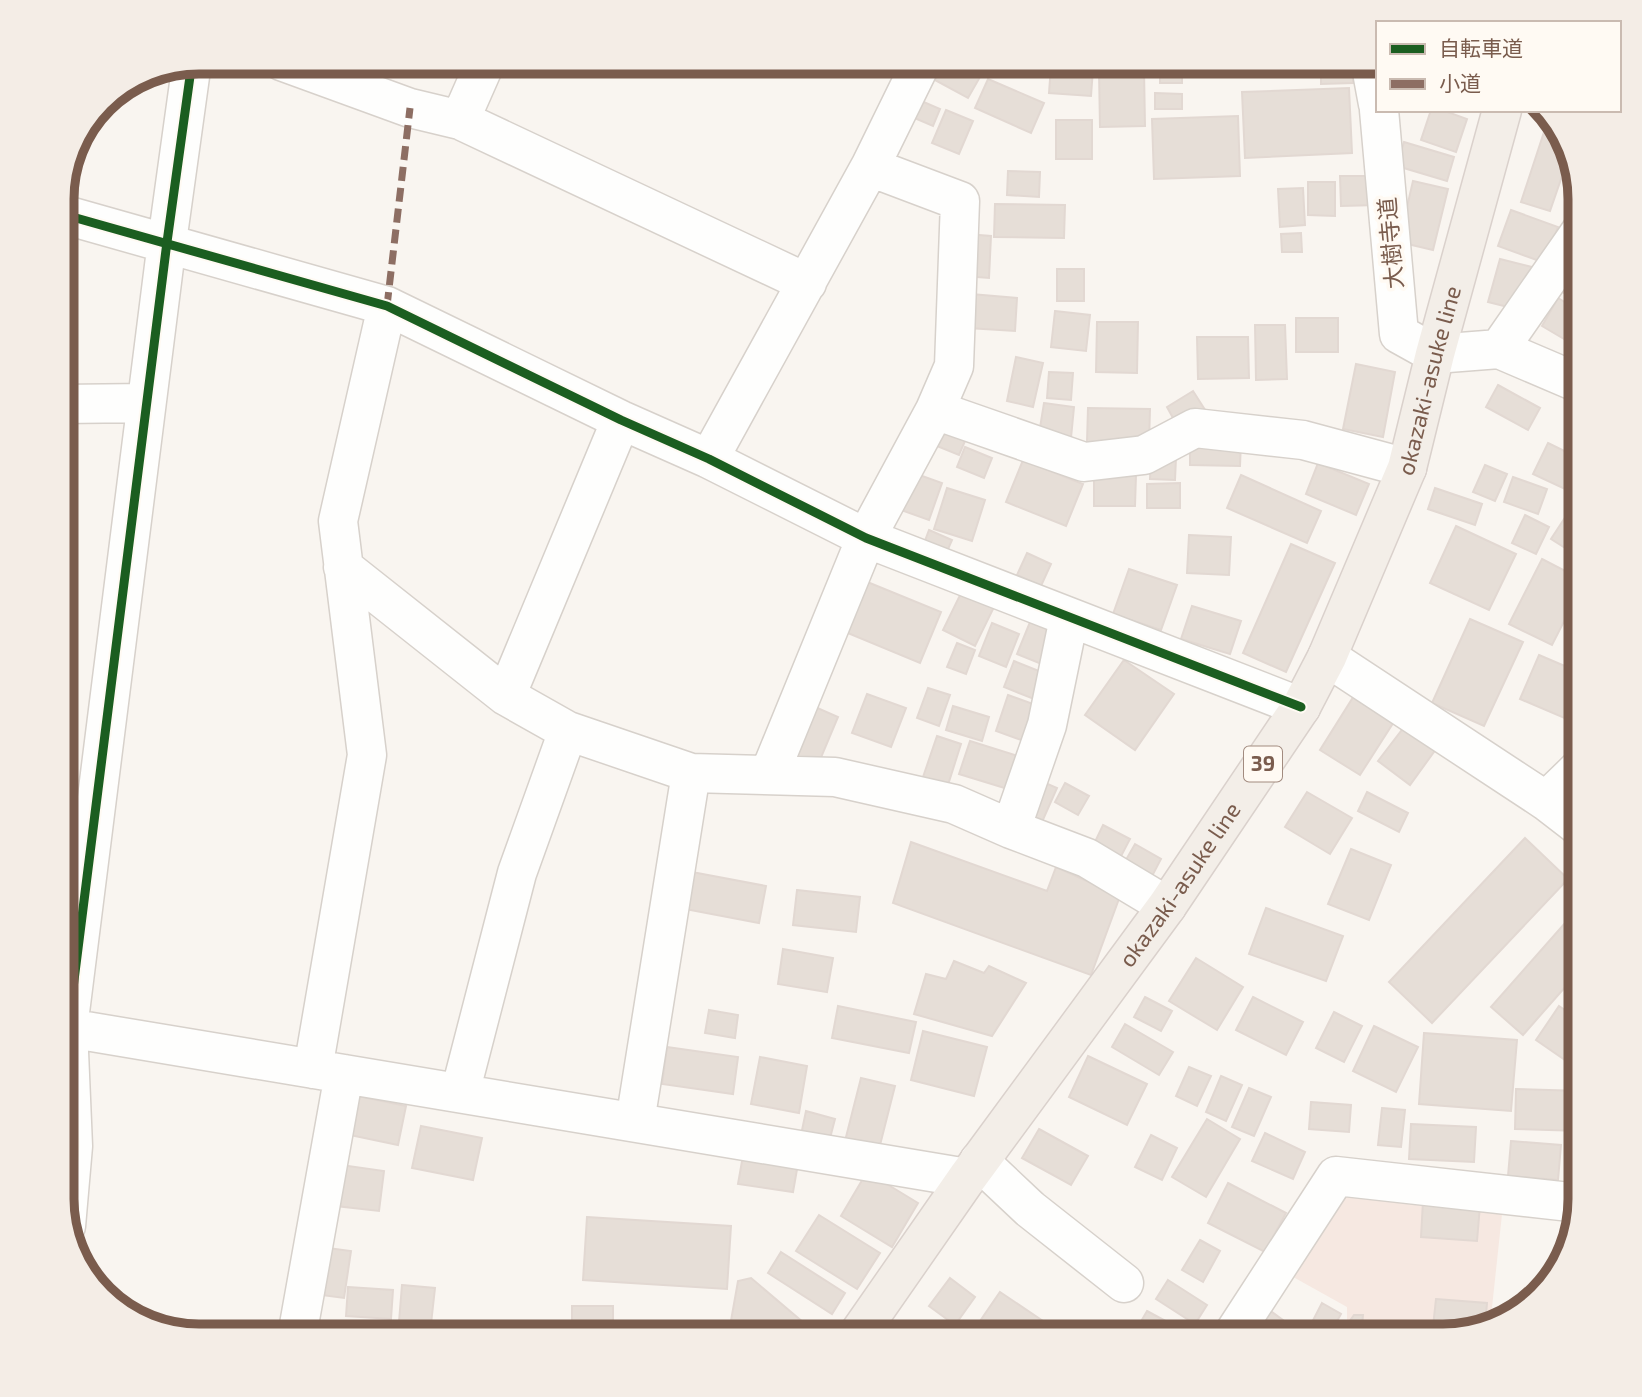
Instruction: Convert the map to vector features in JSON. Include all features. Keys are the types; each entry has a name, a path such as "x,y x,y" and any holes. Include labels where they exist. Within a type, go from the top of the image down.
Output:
{"main road":[{"name":"okazaki-asuke line","path":"865,1324 973,1170 1167,906 1301,707 1327,657 1407,468 1435,354 1501,112"}],"street":[{"path":"74,980 166,242 190,74"},
{"path":"317,74 410,108 460,120 807,283"},
{"path":"460,120 480,74"},
{"path":"709,459 870,167 916,74"},
{"path":"1372,74 1376,93"},
{"name":"大樹寺道","path":"1379,112 1399,334 1435,354"},
{"path":"769,775 866,538 935,410 954,366 960,201 870,167"},
{"path":"74,217 387,306 709,459 866,538 1301,707"},
{"path":"1499,349 1568,250"},
{"path":"298,1324 367,755 338,521 387,306"},
{"path":"1435,354 1499,349 1568,378"},
{"path":"74,404 146,403"},
{"path":"935,410 1084,462 1144,455 1195,428 1303,440 1407,468"},
{"path":"506,696 621,419"},
{"path":"343,567 506,696 568,731 691,773 835,777 954,804 1087,858 1167,906"},
{"path":"1011,829 1047,725 1069,618"},
{"path":"1327,657 1568,818"},
{"path":"460,1093 517,873 568,731"},
{"path":"635,1122 691,773"},
{"path":"1546,802 1568,780"},
{"path":"74,1029 635,1122 973,1170 1030,1209 1124,1283"},
{"path":"1240,1324 1336,1176 1568,1202"}],"shaded area":[{"path":"1329,1195 1503,1205 1491,1314 1484,1317 1444,1324 1344,1324 1347,1320 1347,1307 1286,1273"}],"building":[{"path":"938,74 982,74 968,98 935,80"},
{"path":"1050,74 1093,74 1091,96 1049,93"},
{"path":"1099,74 1144,74 1145,126 1100,127"},
{"path":"1160,74 1182,74 1182,83 1160,83"},
{"path":"1321,74 1353,74 1353,83 1321,84"},
{"path":"988,79 1044,103 1031,133 975,108"},
{"path":"1349,88 1352,153 1245,158 1242,92"},
{"path":"1155,93 1182,94 1182,109 1155,109"},
{"path":"919,100 940,109 933,126 912,117"},
{"path":"946,110 973,121 959,154 932,143"},
{"path":"1430,112 1448,112 1467,119 1456,152 1421,140"},
{"path":"1238,116 1240,176 1154,179 1152,119"},
{"path":"1056,120 1092,120 1092,159 1056,159"},
{"path":"1546,127 1556,143 1565,169 1550,211 1521,202"},
{"path":"1404,142 1454,157 1447,181 1397,166"},
{"path":"1008,171 1040,172 1039,197 1007,195"},
{"path":"1340,176 1377,176 1378,205 1341,206"},
{"path":"1413,181 1448,189 1433,250 1399,242"},
{"path":"1308,182 1335,182 1335,216 1308,215"},
{"path":"1303,188 1305,225 1280,227 1278,189"},
{"path":"995,204 1065,205 1064,238 994,237"},
{"path":"1511,210 1558,227 1545,263 1498,246"},
{"path":"1301,233 1302,252 1282,252 1281,234"},
{"path":"966,234 991,236 989,278 964,276"},
{"path":"1500,259 1532,267 1520,310 1488,302"},
{"path":"1057,269 1084,269 1084,301 1057,301"},
{"path":"971,294 1017,298 1015,331 968,328"},
{"path":"1558,298 1568,304 1568,341 1542,326"},
{"path":"1055,311 1090,315 1086,351 1051,347"},
{"path":"1296,318 1338,318 1338,352 1296,352"},
{"path":"1097,322 1138,322 1137,373 1096,372"},
{"path":"1255,325 1285,325 1287,379 1256,380"},
{"path":"1197,337 1248,337 1249,378 1198,379"},
{"path":"1016,357 1043,363 1033,407 1007,401"},
{"path":"1356,364 1395,372 1383,437 1343,429"},
{"path":"1049,372 1073,373 1071,400 1047,398"},
{"path":"1498,385 1540,408 1528,430 1486,407"},
{"path":"1193,391 1207,413 1179,429 1167,407"},
{"path":"1044,403 1074,407 1071,438 1039,434"},
{"path":"1088,408 1150,409 1149,443 1087,442"},
{"path":"936,420 968,434 959,455 927,442"},
{"path":"1190,440 1241,442 1240,466 1190,465"},
{"path":"1548,443 1568,453 1568,490 1533,474"},
{"path":"965,447 992,458 984,478 957,467"},
{"path":"1151,457 1176,458 1175,480 1150,479"},
{"path":"1023,460 1083,484 1066,526 1006,502"},
{"path":"1318,463 1369,484 1356,515 1306,494"},
{"path":"1485,465 1507,474 1495,501 1473,492"},
{"path":"911,472 942,483 929,520 898,509"},
{"path":"1094,474 1136,475 1135,506 1094,506"},
{"path":"1241,475 1321,511 1307,543 1227,508"},
{"path":"1513,477 1547,489 1538,514 1504,502"},
{"path":"1180,483 1180,508 1147,508 1147,484"},
{"path":"947,488 985,500 972,541 934,529"},
{"path":"1435,488 1482,504 1475,525 1428,509"},
{"path":"1525,515 1549,527 1536,554 1512,543"},
{"path":"1566,516 1568,517 1568,550 1551,539"},
{"path":"1456,526 1516,554 1489,610 1430,583"},
{"path":"929,530 952,540 945,556 923,546"},
{"path":"1189,535 1231,537 1229,575 1187,573"},
{"path":"1291,544 1335,563 1286,672 1243,653"},
{"path":"1027,553 1051,564 1041,586 1017,575"},
{"path":"1542,559 1568,572 1568,614 1552,645 1509,624"},
{"path":"1129,569 1177,585 1161,630 1113,614"},
{"path":"860,579 941,612 920,663 838,629"},
{"path":"962,591 994,607 975,646 943,630"},
{"path":"1192,606 1241,621 1230,654 1181,639"},
{"path":"1470,619 1523,642 1484,726 1432,703"},
{"path":"1030,622 1057,633 1044,665 1017,654"},
{"path":"992,623 1019,634 1006,667 979,656"},
{"path":"957,643 975,650 966,674 947,667"},
{"path":"1539,655 1568,667 1568,719 1520,699"},
{"path":"1124,660 1174,694 1135,750 1085,715"},
{"path":"1014,661 1044,673 1034,699 1004,687"},
{"path":"928,688 950,695 939,726 917,718"},
{"path":"1357,691 1397,717 1360,775 1320,750"},
{"path":"867,694 906,708 891,747 852,733"},
{"path":"1008,695 1036,705 1024,741 996,731"},
{"path":"806,703 838,717 817,767 784,753"},
{"path":"953,706 989,717 982,741 946,730"},
{"path":"1408,722 1439,745 1410,785 1378,761"},
{"path":"937,736 961,744 947,788 922,780"},
{"path":"970,741 1021,757 1011,790 959,774"},
{"path":"1036,779 1057,788 1042,822 1022,813"},
{"path":"1065,783 1089,796 1078,815 1055,802"},
{"path":"1307,792 1352,818 1330,854 1285,827"},
{"path":"1367,792 1408,813 1399,832 1358,811"},
{"path":"1103,825 1130,839 1118,862 1092,848"},
{"path":"1525,838 1568,879 1432,1023 1389,982"},
{"path":"911,842 1047,891 1056,867 1120,896 1091,975 893,903"},
{"path":"1135,844 1161,859 1150,880 1123,865"},
{"path":"1351,849 1391,865 1369,920 1328,904"},
{"path":"692,872 766,886 759,923 685,909"},
{"path":"797,890 860,897 856,932 793,925"},
{"path":"1266,908 1343,936 1326,981 1249,954"},
{"path":"1568,920 1568,984 1523,1035 1491,1007"},
{"path":"783,949 833,958 827,992 778,984"},
{"path":"1196,958 1243,987 1217,1030 1169,1001"},
{"path":"954,961 984,973 989,966 1026,983 992,1036 914,1014 926,974 946,979"},
{"path":"1145,997 1172,1011 1161,1031 1134,1017"},
{"path":"1253,997 1303,1022 1286,1055 1236,1030"},
{"path":"838,1006 916,1022 909,1053 832,1038"},
{"path":"1559,1006 1568,1012 1568,1062 1536,1040"},
{"path":"709,1010 738,1015 735,1038 705,1033"},
{"path":"1334,1012 1362,1026 1344,1062 1316,1048"},
{"path":"1125,1024 1173,1052 1159,1075 1112,1047"},
{"path":"1374,1026 1418,1047 1396,1092 1353,1071"},
{"path":"923,1031 987,1047 974,1096 911,1080"},
{"path":"1424,1033 1517,1040 1511,1111 1419,1104"},
{"path":"667,1047 738,1057 733,1094 662,1084"},
{"path":"1088,1056 1147,1084 1127,1125 1069,1097"},
{"path":"760,1057 807,1066 799,1113 751,1104"},
{"path":"1189,1067 1211,1076 1197,1106 1176,1096"},
{"path":"1221,1076 1242,1085 1226,1121 1206,1112"},
{"path":"861,1078 895,1086 879,1149 845,1141"},
{"path":"1249,1088 1271,1097 1254,1136 1232,1127"},
{"path":"1516,1089 1568,1091 1568,1131 1515,1129"},
{"path":"358,1096 406,1106 398,1145 350,1135"},
{"path":"1311,1102 1351,1105 1349,1132 1309,1129"},
{"path":"1382,1108 1405,1110 1401,1147 1378,1145"},
{"path":"806,1111 835,1119 829,1142 801,1135"},
{"path":"1207,1119 1240,1139 1206,1197 1172,1177"},
{"path":"1411,1124 1476,1127 1474,1162 1409,1159"},
{"path":"421,1126 482,1138 473,1180 412,1168"},
{"path":"1039,1129 1088,1156 1071,1185 1022,1158"},
{"path":"1265,1133 1305,1152 1293,1179 1252,1161"},
{"path":"1151,1135 1177,1148 1162,1180 1135,1167"},
{"path":"1511,1141 1561,1145 1558,1180 1508,1176"},
{"path":"744,1150 799,1158 793,1192 738,1184"},
{"path":"341,1165 384,1171 379,1211 336,1206"},
{"path":"867,1172 918,1203 892,1247 841,1216"},
{"path":"1228,1183 1286,1213 1265,1252 1208,1223"},
{"path":"1423,1201 1480,1205 1477,1241 1421,1237"},
{"path":"819,1215 880,1253 857,1289 796,1251"},
{"path":"587,1217 731,1226 727,1289 583,1280"},
{"path":"1200,1240 1220,1251 1203,1282 1182,1270"},
{"path":"328,1248 351,1251 344,1298 321,1295"},
{"path":"781,1252 845,1293 832,1314 768,1273"},
{"path":"751,1278 805,1324 730,1324 738,1281"},
{"path":"950,1278 975,1297 956,1324 929,1306"},
{"path":"1168,1280 1207,1305 1195,1324 1156,1299"},
{"path":"402,1285 435,1288 431,1324 399,1322"},
{"path":"348,1287 393,1290 391,1319 346,1316"},
{"path":"1000,1292 1043,1321 1041,1324 978,1324"},
{"path":"1436,1299 1487,1303 1484,1317 1433,1324"},
{"path":"1260,1303 1287,1323 1286,1324 1245,1324"},
{"path":"1322,1303 1341,1314 1336,1324 1311,1324"},
{"path":"572,1306 613,1306 613,1324 572,1324"},
{"path":"1147,1311 1171,1324 1139,1324"},
{"path":"1354,1315 1363,1315 1362,1324 1348,1324"}],"marked path":[{"path":"387,306 410,108"}],"cycle path":[{"path":"74,980 190,74"},
{"path":"74,217 387,306 621,420 709,459 866,538 1301,707"}]}
